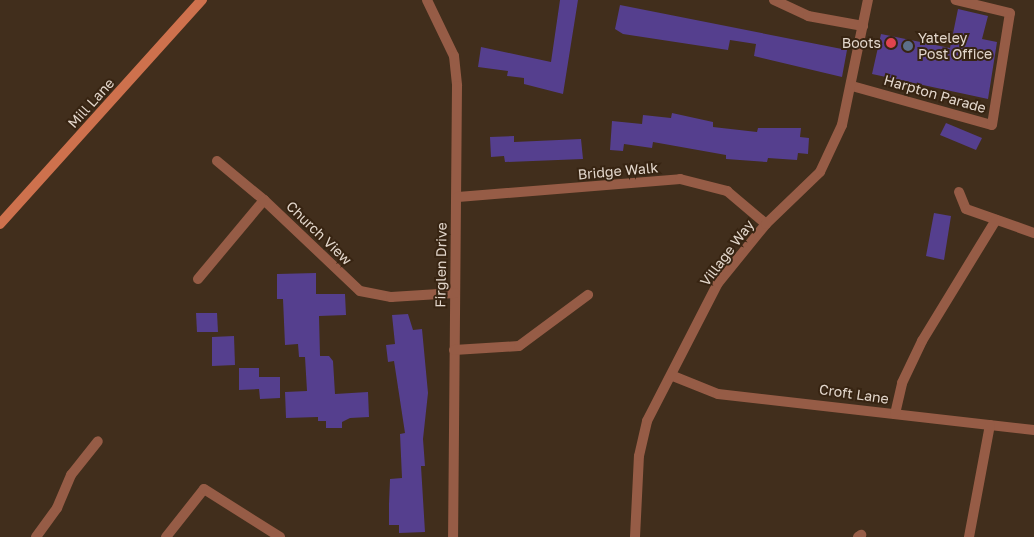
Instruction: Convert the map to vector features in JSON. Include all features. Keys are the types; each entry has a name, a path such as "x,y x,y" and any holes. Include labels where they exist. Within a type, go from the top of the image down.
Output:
{"street":[{"name":"Mill Lane","path":"0,224 202,0"},
{"name":"Firglen Drive","path":"427,0 454,56 458,197 454,350 453,537"},
{"path":"774,0 808,16 863,26"},
{"name":"Village Way","path":"635,537 639,456 647,421 673,376 718,283 766,224 820,172 842,125 852,86 868,0"},
{"name":"Harpton Parade","path":"852,86 992,125 1010,13 960,1"},
{"name":"Church View","path":"217,161 264,200 360,292 391,297 455,293"},
{"name":"Bridge Walk","path":"458,197 680,178 727,191 766,224"},
{"path":"959,192 966,209 1034,234"},
{"path":"198,279 264,200"},
{"path":"895,414 902,383 922,341 996,220"},
{"path":"454,350 519,346 588,295"},
{"name":"Croft Lane","path":"673,376 718,394 1034,430"},
{"path":"969,537 990,425"},
{"path":"36,537 57,508 71,475 98,441"},
{"path":"166,537 204,489 280,537"}],"building":[{"path":"560,0 578,0 563,94 524,84 524,78 507,76 508,71 478,67 481,47 551,62"},
{"path":"620,5 847,50 842,77 754,56 756,44 730,40 728,50 623,34 615,29"},
{"path":"958,9 988,16 982,39 997,42 988,99 872,74 881,34 950,48"},
{"path":"672,113 713,122 713,127 757,132 758,128 801,128 800,137 809,138 808,154 798,153 797,160 768,158 767,162 726,159 726,155 653,142 652,148 624,144 623,151 610,150 612,121 642,124 643,115 671,118"},
{"path":"946,123 982,138 976,150 940,135"},
{"path":"514,136 514,142 581,139 583,159 505,162 504,156 491,157 490,137"},
{"path":"934,213 951,216 944,260 926,256"},
{"path":"316,273 316,294 345,294 346,315 319,316 320,356 329,356 333,361 335,394 368,392 369,417 350,418 342,422 342,428 326,428 326,421 318,421 318,417 286,418 285,392 307,391 305,357 299,357 298,344 285,345 283,299 277,299 277,274"},
{"path":"196,313 217,313 218,332 197,332"},
{"path":"408,314 413,330 422,329 428,393 423,439 425,466 421,466 425,532 399,533 399,525 389,525 390,479 402,478 400,434 405,433 394,361 388,362 386,345 395,344 392,315"},
{"path":"234,336 235,365 212,366 212,337"},
{"path":"239,368 259,368 259,377 280,377 280,398 260,399 259,389 239,390"}],"place":[{"name":"Boots","path":"891,43"},
{"name":"Yateley Post Office","path":"908,46"}]}
